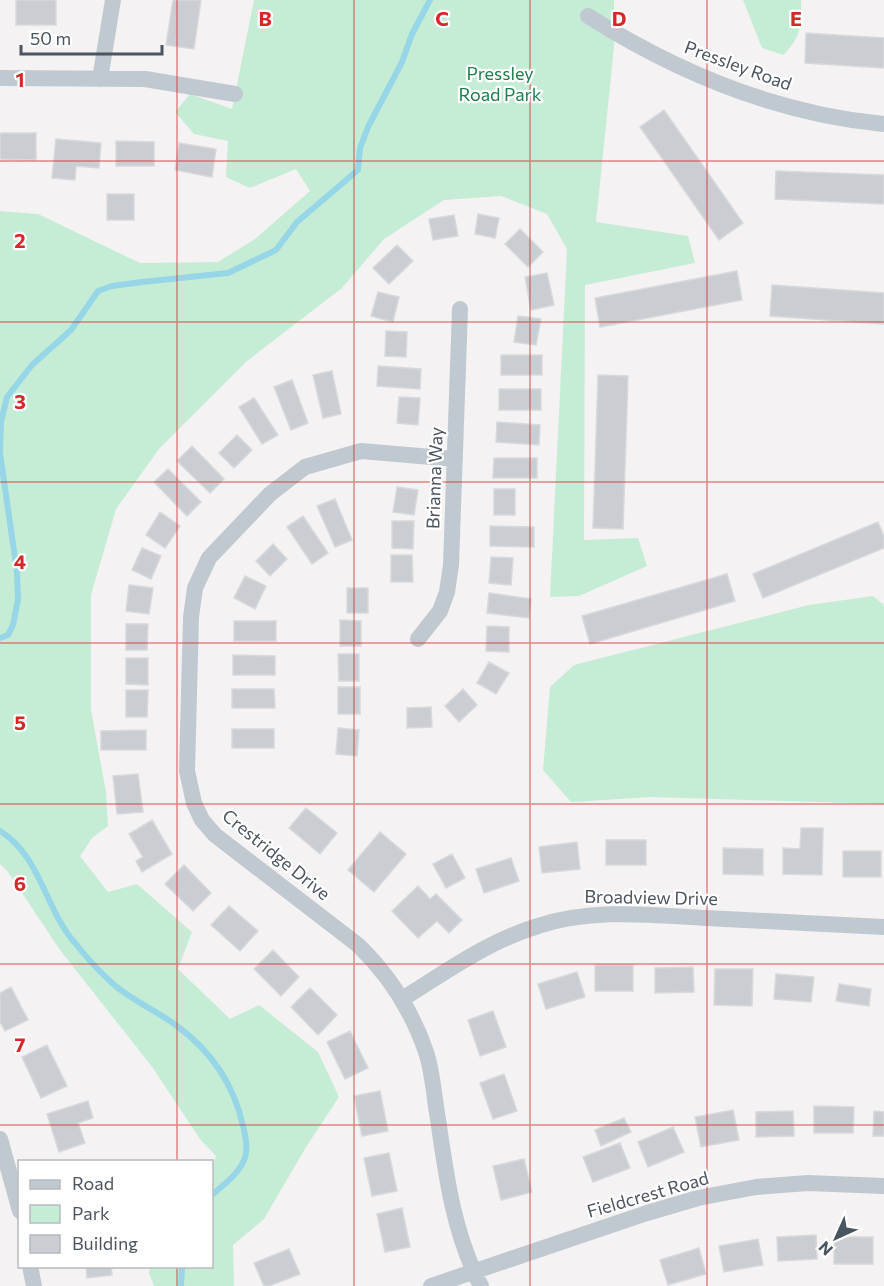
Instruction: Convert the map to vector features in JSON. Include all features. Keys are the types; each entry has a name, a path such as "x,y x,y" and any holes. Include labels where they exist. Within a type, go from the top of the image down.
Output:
{"street":[{"path":"100,79 113,0"},
{"name":"Pressley Road","path":"588,16 644,50 737,90 762,99 825,115 884,124"},
{"path":"0,78 146,79 235,93"},
{"name":"Brianna Way","path":"418,639 440,611 447,592 452,565 460,309"},
{"name":"Crestridge Drive","path":"455,459 361,451 305,467 270,494 209,558 195,588 191,617 187,771 194,802 202,820 215,835 358,945 371,958 402,999 417,1029 430,1068 454,1215 477,1279"},
{"name":"Broadview Drive","path":"402,999 495,943 539,925 574,917 626,914 884,927"},
{"path":"0,1139 18,1204"},
{"name":"Fieldcrest Road","path":"431,1286 477,1279 647,1213 698,1197 756,1187 798,1184 884,1186"},
{"path":"30,1268 34,1286"}],"green space":[{"name":"Pressley Road Park","path":"254,0 614,0 614,47 596,222 688,236 695,263 585,285 584,540 638,538 647,566 579,596 550,597 567,249 547,214 501,196 444,200 384,239 342,288 247,361 159,449 116,509 91,595 91,710 106,792 108,826 92,838 80,856 108,892 137,884 192,932 178,969 230,1019 259,1005 318,1052 339,1097 306,1147 264,1219 233,1245 234,1286 154,1286 149,1273 150,1268 213,1268 213,1164 216,1156 200,1139 153,1068 60,950 8,872 0,864 0,211 38,214 140,263 218,262 255,239 310,191 296,169 250,188 226,177 228,141 194,134 175,112 190,94 232,109"},
{"path":"743,0 801,0 801,17 797,37 783,55 762,48"},
{"path":"873,596 884,605 884,804 652,797 571,802 543,770 550,687 574,665 809,605"}],"building":[{"path":"16,0 56,0 56,25 16,25"},
{"path":"173,0 201,0 194,49 166,45"},
{"path":"806,33 884,38 884,68 805,63"},
{"path":"664,110 743,223 719,240 640,127"},
{"path":"0,133 36,133 36,160 0,159"},
{"path":"56,139 101,143 99,168 76,166 75,180 52,178"},
{"path":"116,141 154,142 154,166 116,166"},
{"path":"179,143 216,149 212,177 175,170"},
{"path":"776,171 884,175 884,204 775,199"},
{"path":"107,194 134,194 134,220 107,220"},
{"path":"478,214 499,218 495,238 475,234"},
{"path":"454,215 458,236 433,240 429,219"},
{"path":"520,229 543,252 528,267 505,244"},
{"path":"397,245 413,261 389,284 373,268"},
{"path":"737,271 742,300 600,327 595,298"},
{"path":"547,273 554,305 531,310 525,277"},
{"path":"772,285 884,293 884,324 770,316"},
{"path":"378,292 399,297 393,322 371,316"},
{"path":"518,316 541,319 536,345 514,342"},
{"path":"386,331 407,332 406,357 385,356"},
{"path":"501,355 542,355 542,375 501,375"},
{"path":"378,366 421,369 420,389 377,386"},
{"path":"332,371 341,414 323,418 313,375"},
{"path":"598,375 628,376 623,529 593,528"},
{"path":"292,380 308,423 291,430 274,387"},
{"path":"499,389 541,389 541,410 499,410"},
{"path":"399,397 420,398 418,425 397,423"},
{"path":"254,398 278,435 262,444 239,407"},
{"path":"497,422 540,425 539,445 496,442"},
{"path":"237,435 252,450 234,468 219,453"},
{"path":"192,446 224,479 210,493 177,461"},
{"path":"494,458 537,458 537,478 493,478"},
{"path":"168,469 201,502 187,516 154,482"},
{"path":"397,487 418,490 414,515 393,512"},
{"path":"494,489 515,489 515,515 494,515"},
{"path":"335,499 352,540 335,547 317,506"},
{"path":"160,512 180,526 165,548 146,535"},
{"path":"303,516 328,553 312,564 287,527"},
{"path":"392,521 414,521 413,549 392,548"},
{"path":"878,522 884,537 884,548 763,598 753,574"},
{"path":"490,526 534,527 534,547 490,546"},
{"path":"273,544 287,559 270,576 256,561"},
{"path":"142,548 161,556 151,579 132,570"},
{"path":"391,555 412,555 413,582 391,582"},
{"path":"491,557 513,558 511,585 489,583"},
{"path":"727,574 735,601 590,644 582,616"},
{"path":"245,576 266,586 255,609 234,598"},
{"path":"129,585 153,588 149,614 126,611"},
{"path":"347,588 368,588 368,613 347,613"},
{"path":"489,593 531,599 529,618 487,613"},
{"path":"340,620 361,621 361,646 340,646"},
{"path":"234,621 276,621 276,641 234,641"},
{"path":"126,624 148,624 147,650 126,650"},
{"path":"487,626 509,627 509,652 486,651"},
{"path":"338,654 359,654 359,681 339,681"},
{"path":"233,655 275,656 275,675 233,675"},
{"path":"126,658 148,658 148,685 126,684"},
{"path":"489,662 509,673 496,694 477,683"},
{"path":"338,687 360,687 360,714 338,714"},
{"path":"232,689 274,689 275,708 232,708"},
{"path":"463,689 477,705 459,722 445,706"},
{"path":"126,690 148,690 147,717 126,717"},
{"path":"431,707 432,727 407,728 407,708"},
{"path":"338,728 359,730 357,756 336,754"},
{"path":"232,729 274,729 274,748 232,748"},
{"path":"146,730 146,750 101,750 101,731"},
{"path":"138,774 143,812 117,814 113,776"},
{"path":"306,808 337,833 320,854 289,828"},
{"path":"152,820 172,854 142,872 136,861 143,857 129,834"},
{"path":"801,828 823,828 822,875 783,874 783,848 800,849"},
{"path":"380,832 406,854 374,892 348,870"},
{"path":"606,840 646,840 646,865 606,865"},
{"path":"577,842 580,869 542,873 539,847"},
{"path":"723,848 763,849 763,875 723,874"},
{"path":"843,851 881,851 881,877 843,877"},
{"path":"452,854 465,878 446,888 433,864"},
{"path":"511,858 519,881 484,893 476,869"},
{"path":"184,865 211,893 193,911 165,884"},
{"path":"418,886 430,899 436,894 462,920 449,933 437,921 418,938 392,911"},
{"path":"229,906 258,931 240,951 211,925"},
{"path":"273,950 299,977 281,996 254,969"},
{"path":"595,965 633,965 633,991 595,991"},
{"path":"693,967 694,992 655,993 655,968"},
{"path":"715,969 753,969 752,1006 714,1005"},
{"path":"577,972 585,997 546,1009 538,984"},
{"path":"776,974 814,977 811,1002 774,999"},
{"path":"839,984 871,989 869,1006 836,1001"},
{"path":"11,987 28,1020 5,1031 0,1022 0,993"},
{"path":"310,988 337,1015 318,1035 291,1007"},
{"path":"493,1011 506,1047 480,1056 468,1020"},
{"path":"350,1031 368,1068 345,1079 327,1042"},
{"path":"47,1045 67,1086 41,1098 22,1057"},
{"path":"504,1074 517,1111 493,1119 480,1083"},
{"path":"380,1091 388,1131 362,1136 354,1096"},
{"path":"88,1101 93,1118 78,1123 85,1143 59,1152 47,1114"},
{"path":"814,1106 854,1107 853,1133 814,1133"},
{"path":"733,1110 739,1140 701,1147 695,1117"},
{"path":"793,1111 794,1136 756,1137 756,1112"},
{"path":"874,1111 884,1112 884,1136 873,1136"},
{"path":"624,1118 631,1132 601,1146 595,1130"},
{"path":"673,1127 684,1152 648,1167 638,1142"},
{"path":"620,1143 630,1168 593,1182 583,1157"},
{"path":"389,1153 397,1191 372,1196 364,1158"},
{"path":"524,1159 532,1192 501,1200 493,1166"},
{"path":"402,1208 410,1247 385,1252 377,1214"},
{"path":"816,1235 817,1259 778,1261 777,1237"},
{"path":"834,1237 873,1237 873,1264 834,1264"},
{"path":"758,1239 763,1265 724,1272 719,1246"},
{"path":"699,1248 706,1274 668,1285 660,1260"},
{"path":"289,1249 300,1274 264,1286 254,1263"},
{"path":"86,1268 111,1268 112,1275 87,1278"}],"waterway":[{"path":"0,638 8,635 13,625 18,599 17,572 0,453 1,422 7,397 32,365 71,330 98,291 112,286 228,273 276,250 297,222 358,170 360,148 368,127 402,62 412,34 430,0"},
{"path":"0,831 24,854 56,915 88,959 119,989 189,1036 210,1058 227,1083 239,1111 246,1142 246,1154 235,1174 213,1194"},
{"path":"181,1286 182,1268"}]}
